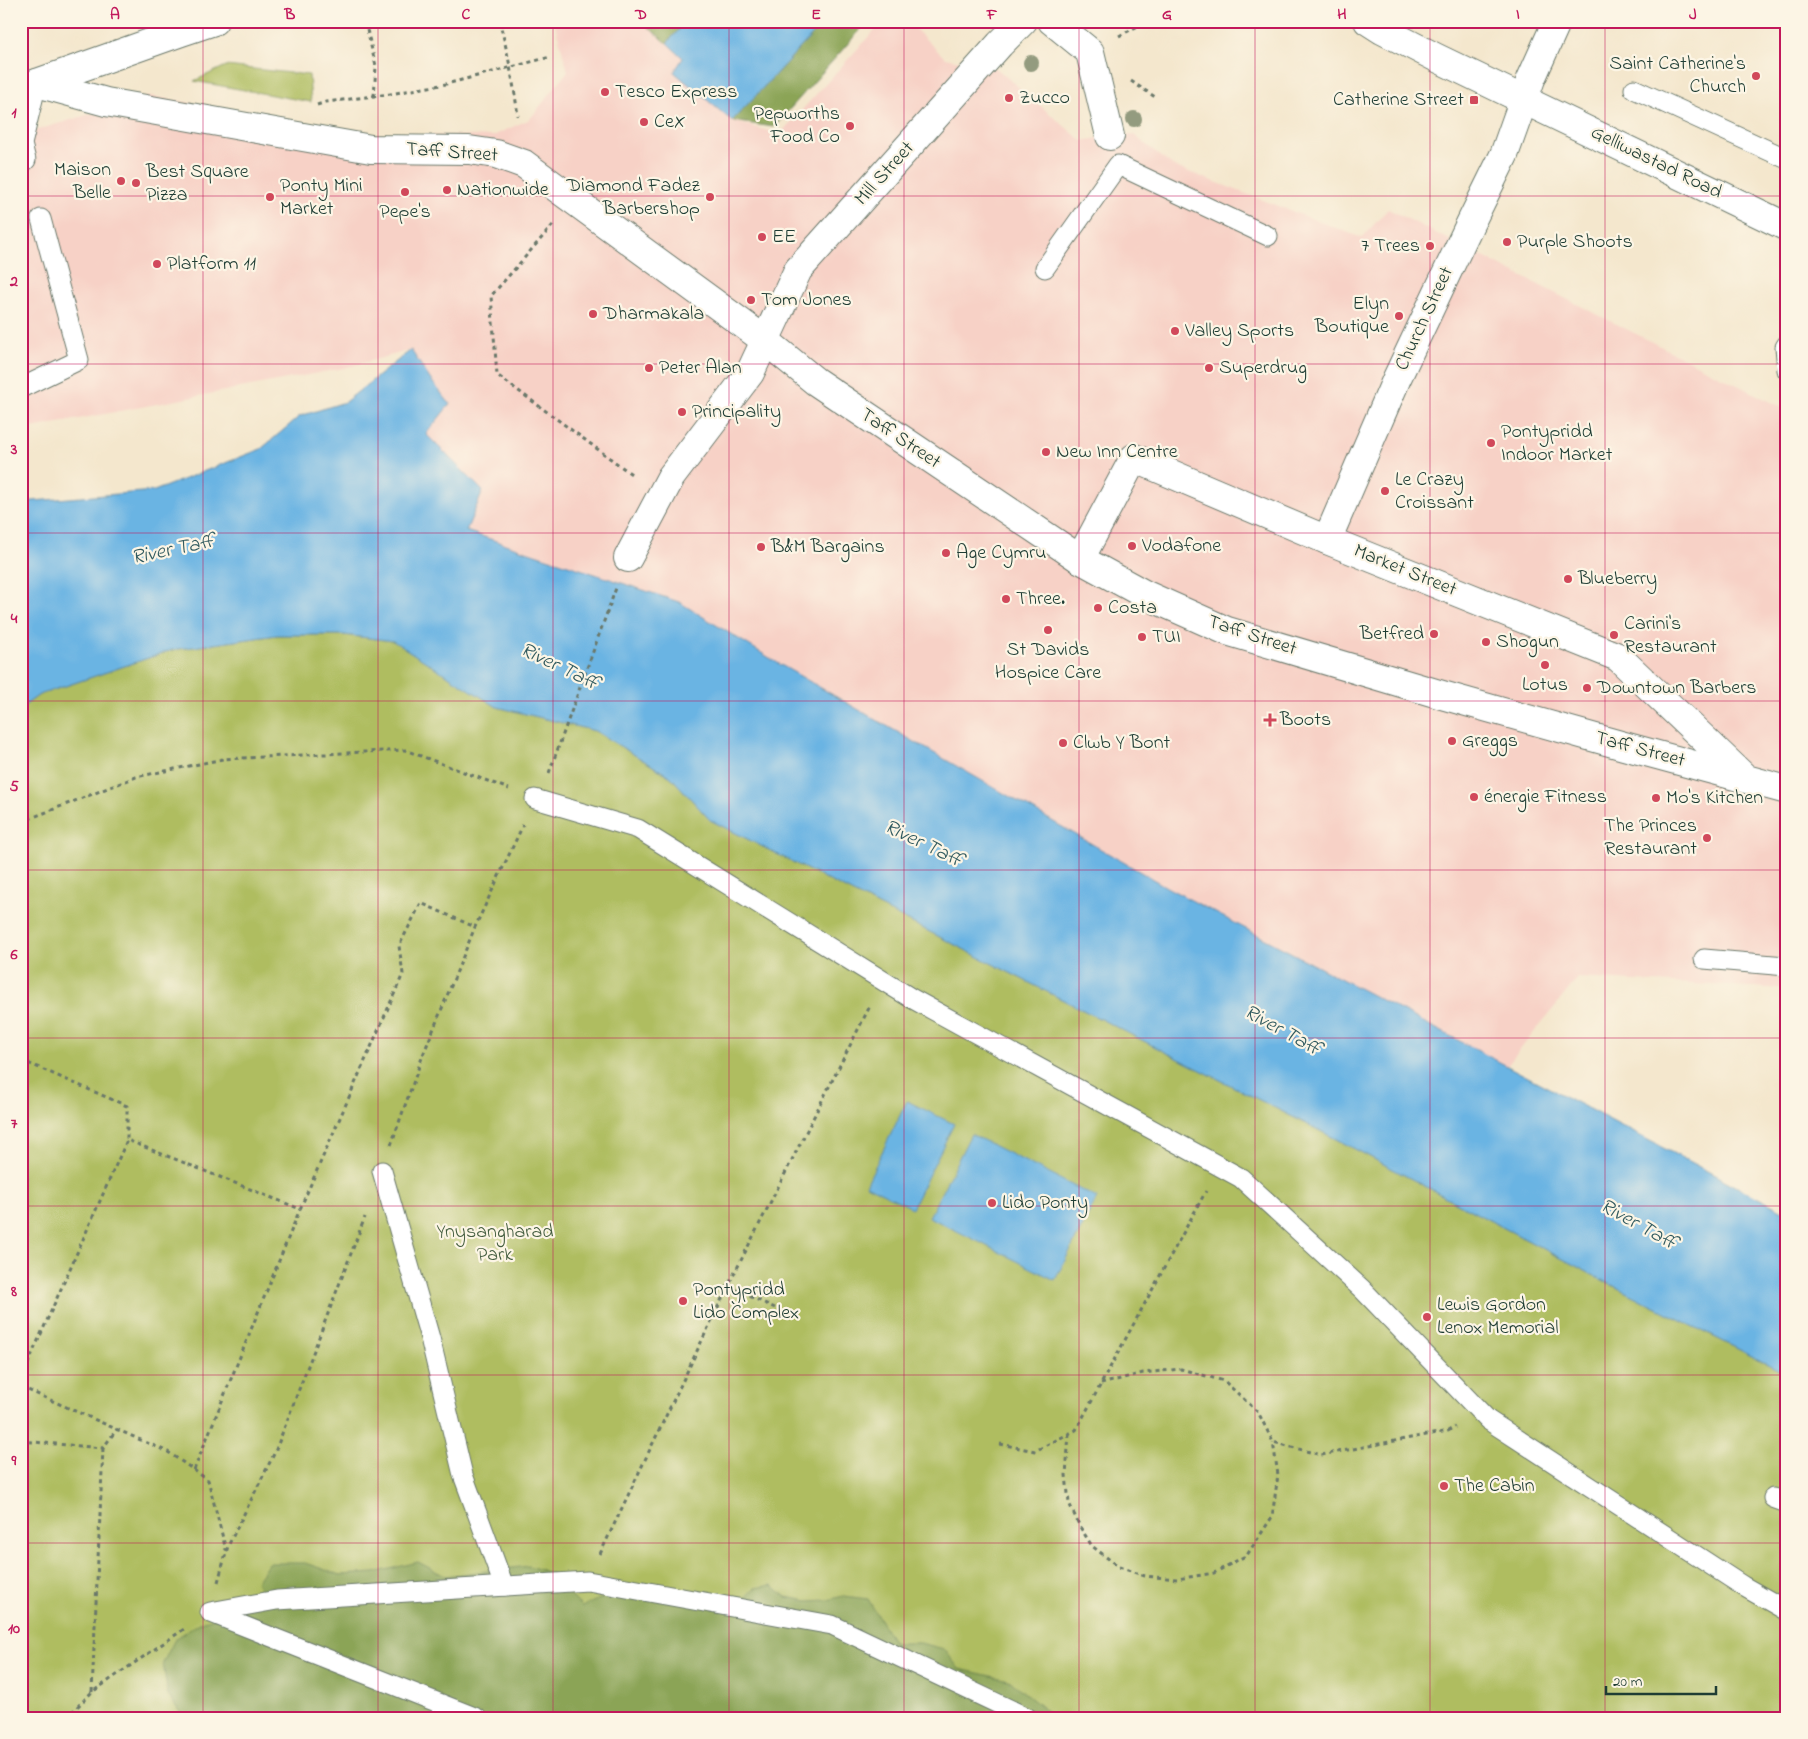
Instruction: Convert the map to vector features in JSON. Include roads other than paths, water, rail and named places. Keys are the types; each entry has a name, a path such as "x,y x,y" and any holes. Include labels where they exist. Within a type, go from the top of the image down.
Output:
{"street":[{"path":"29,87 214,21"},
{"name":"Mill Street","path":"628,558 671,477 750,373 798,270 1000,44 1023,21"},
{"path":"1052,21 1090,52 1110,136"},
{"path":"1368,21 1435,57 1524,99"},
{"name":"Church Street","path":"1327,540 1397,378 1504,155 1531,79 1557,21"},
{"name":"Taff Street","path":"29,87 371,148 470,150 496,154 524,164 766,340 816,381 1080,559 1144,594 1227,631 1442,695 1787,790"},
{"name":"Gelliwastad Road","path":"1524,99 1787,227"},
{"name":"Market Street","path":"1080,559 1134,458 1327,540 1618,657 1747,780"}],"lane":[{"path":"26,160 22,144 29,87"},
{"path":"1634,89 1787,159"},
{"path":"1110,136 1118,165 1268,236"},
{"path":"1046,268 1118,165"},
{"path":"21,388 79,360 42,219"},
{"path":"1787,344 1785,347 1787,370"},
{"path":"535,799 638,830 911,998 1241,1178 1362,1289 1488,1420 1743,1586 1787,1611"},
{"path":"1704,959 1787,966"},
{"path":"382,1172 430,1338 464,1475 504,1586"},
{"path":"477,1718 210,1612 277,1600 588,1581 832,1625 1028,1718"}],"water":[{"path":"687,21 825,21 732,121 674,72 683,58 667,43"},
{"name":"River Taff","path":"411,350 430,379 450,404 426,434 483,491 466,531 679,602 781,665 1170,889 1787,1213 1787,1374 1610,1284 1336,1139 710,820 671,777 595,731 497,707 393,641 344,635 277,635 172,650 39,695 21,708 21,502 154,491 261,449 300,416 345,402"},
{"path":"907,1101 954,1124 912,1208 866,1185"},
{"path":"971,1134 1097,1198 1055,1280 929,1217"}],"place":[{"name":"Saint Catherine's Church","path":"1756,76"},
{"name":"Tesco Express","path":"605,92"},
{"name":"Zucco","path":"1009,98"},
{"name":"Catherine Street","path":"1474,100"},
{"name":"CeX","path":"644,122"},
{"name":"Pepworths Food Co","path":"850,126"},
{"name":"Maison Belle","path":"121,181"},
{"name":"Best Square Pizza","path":"136,183"},
{"name":"Nationwide","path":"447,190"},
{"name":"Pepe's","path":"405,192"},
{"name":"Ponty Mini Market","path":"270,197"},
{"name":"Diamond Fadez Barbershop","path":"710,197"},
{"name":"EE","path":"762,237"},
{"name":"Purple Shoots","path":"1507,242"},
{"name":"7 Trees","path":"1430,246"},
{"name":"Platform 11","path":"157,264"},
{"name":"Tom Jones","path":"751,300"},
{"name":"Dharmakala","path":"593,314"},
{"name":"Elyn Boutique","path":"1399,316"},
{"name":"Valley Sports","path":"1175,331"},
{"name":"Peter Alan","path":"649,368"},
{"name":"Superdrug","path":"1209,368"},
{"name":"Principality","path":"682,412"},
{"name":"Pontypridd Indoor Market","path":"1491,443"},
{"name":"New Inn Centre","path":"1046,452"},
{"name":"Le Crazy Croissant","path":"1385,491"},
{"name":"Vodafone","path":"1132,546"},
{"name":"B&M Bargains","path":"761,547"},
{"name":"Age Cymru","path":"946,553"},
{"name":"Blueberry","path":"1568,579"},
{"name":"Three.","path":"1006,599"},
{"name":"Costa","path":"1098,608"},
{"name":"St Davids Hospice Care","path":"1048,630"},
{"name":"Betfred","path":"1434,634"},
{"name":"Carini's Restaurant","path":"1614,635"},
{"name":"TUI","path":"1142,637"},
{"name":"Shogun","path":"1486,642"},
{"name":"Lotus","path":"1545,665"},
{"name":"Downtown Barbers","path":"1587,688"},
{"name":"Boots","path":"1270,720"},
{"name":"Greggs","path":"1452,741"},
{"name":"Clwb Y Bont","path":"1063,743"},
{"name":"énergie Fitness","path":"1474,797"},
{"name":"Mo's Kitchen","path":"1656,798"},
{"name":"The Princes Restaurant","path":"1707,838"},
{"name":"Lido Ponty","path":"992,1203"},
{"name":"Pontypridd Lido Complex","path":"683,1301"},
{"name":"Lewis Gordon Lenox Memorial","path":"1427,1317"},
{"name":"The Cabin","path":"1444,1486"}],"park label":[{"name":"Ynysangharad Park","path":"495,1244"}]}
